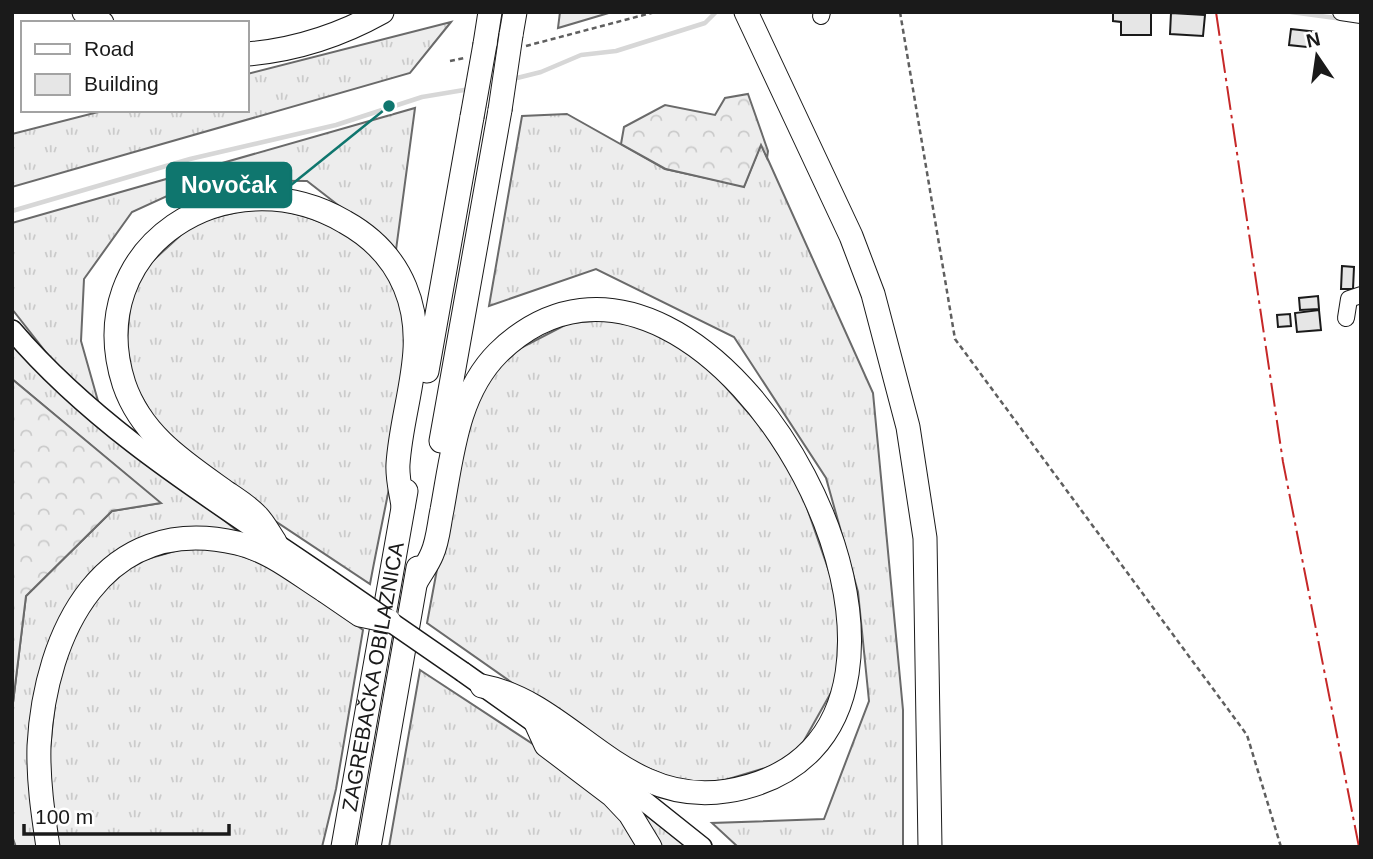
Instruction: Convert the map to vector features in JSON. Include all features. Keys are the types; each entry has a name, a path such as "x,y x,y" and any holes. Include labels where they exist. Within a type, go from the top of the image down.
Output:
{"highway":[{"path":"248,54 289,49 326,39 382,12"},
{"name":"ZAGREBAČKA OBILAZNICA","path":"343,847 472,117 481,50 491,12"},
{"name":"ZAGREBAČKA OBILAZNICA","path":"369,847 513,42 515,12"},
{"path":"749,19 856,248 873,294 908,427 925,538 930,847"},
{"path":"275,542 256,514 170,452 148,428 124,383 117,351 117,318 126,288 143,256 183,217 208,206 257,197 290,200 329,212 372,239 389,258 405,285 416,326 412,383 398,463 403,506"},
{"path":"416,582 434,551 457,429 468,397 498,354 544,322 571,314 615,311 643,317 666,327 724,368 753,399 788,447 804,475 830,534 848,608 850,640 850,659 841,701 820,739 806,756 771,778 726,791 697,793 662,787 611,761 511,692 482,686"},
{"path":"48,847 40,782 39,745 46,699 64,634 74,609 107,571 153,545 180,538 207,538 238,543 266,553 326,585 360,615 389,621"},
{"path":"330,847 351,732 368,708"},
{"path":"536,723 546,744 612,795 630,814 650,847"},
{"path":"382,847 398,758 390,726"}],"main road":[{"path":"12,330 52,374 116,429 275,542 326,585"},
{"path":"389,621 638,796 702,847"}],"street":[{"path":"1341,12 1361,15"},
{"path":"1346,317 1349,299 1361,295"}],"path":[{"path":"513,42 655,12"},
{"path":"900,12 955,339 1247,735 1280,847"},
{"path":"450,61 481,50"}],"green space":[{"path":"560,12 612,12 558,28"},
{"path":"451,22 410,73 12,187 12,134 98,112 248,112 248,74"},
{"path":"748,94 768,151 767,158 761,145 744,187 666,169 621,144 624,127 665,105 715,115 725,98"},
{"path":"415,108 396,250 307,181 202,180 132,212 84,279 81,341 100,408 63,374 12,309 12,223"},
{"path":"567,114 665,169 744,186 761,144 873,393 903,710 903,847 738,847 712,823 824,819 869,701 858,592 826,478 734,337 596,269 489,306 522,116"},
{"path":"257,207 308,218 332,227 354,240 373,256 389,275 401,298 409,330 404,395 370,584 251,505 164,435 133,382 126,352 131,296 146,267 194,223"},
{"path":"607,320 644,328 681,347 716,376 761,427 799,485 839,600 837,682 801,746 775,765 712,784 681,782 612,753 427,623 463,430 492,373 511,353 569,323"},
{"path":"12,344 90,420 242,535 154,536 62,619 40,847 16,847 12,836 12,711 26,596 112,511 160,503 12,379"},
{"path":"12,379 161,503 112,511 26,596 12,711"},
{"path":"196,545 245,557 286,576 363,630 336,789 322,847 57,847 48,768 56,692 65,658 90,603 133,563"},
{"path":"420,670 571,769 623,816 641,847 389,847"},
{"path":"646,815 687,847 658,847 642,819"}],"building":[{"path":"1113,12 1151,12 1151,35 1121,35 1121,22 1113,21"},
{"path":"1171,13 1205,15 1203,36 1170,34"},
{"path":"1291,29 1317,32 1316,48 1289,45"},
{"path":"1342,266 1354,267 1353,289 1341,289"},
{"path":"1318,296 1319,309 1300,310 1299,298"},
{"path":"1319,310 1321,330 1297,332 1295,313"},
{"path":"1290,314 1291,326 1278,327 1277,315"}],"waterway":[{"path":"513,79 541,72 581,55 616,51 705,23 716,12"},
{"path":"1291,12 1343,19"},
{"path":"12,211 190,159 336,125 422,97 470,89"}],"power":[{"path":"1216,12 1283,462 1359,847"}],"place":[{"name":"Novočak","path":"389,106"}]}
